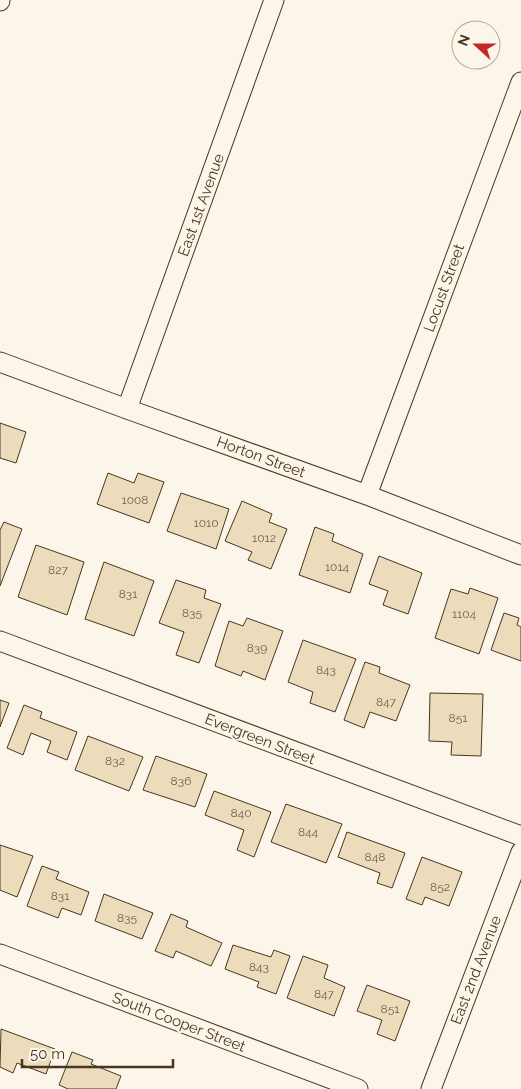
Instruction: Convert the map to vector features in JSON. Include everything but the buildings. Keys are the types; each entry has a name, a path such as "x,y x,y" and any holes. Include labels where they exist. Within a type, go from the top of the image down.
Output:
{"street":[{"name":"East 1st Avenue","path":"127,410 274,0"},
{"name":"Locust Street","path":"367,495 521,82"},
{"name":"Horton Street","path":"0,362 127,410 367,495 521,555"},
{"name":"Evergreen Street","path":"0,641 521,836"},
{"name":"East 2nd Avenue","path":"431,1089 521,852"},
{"name":"South Cooper Street","path":"0,954 358,1089"}]}
